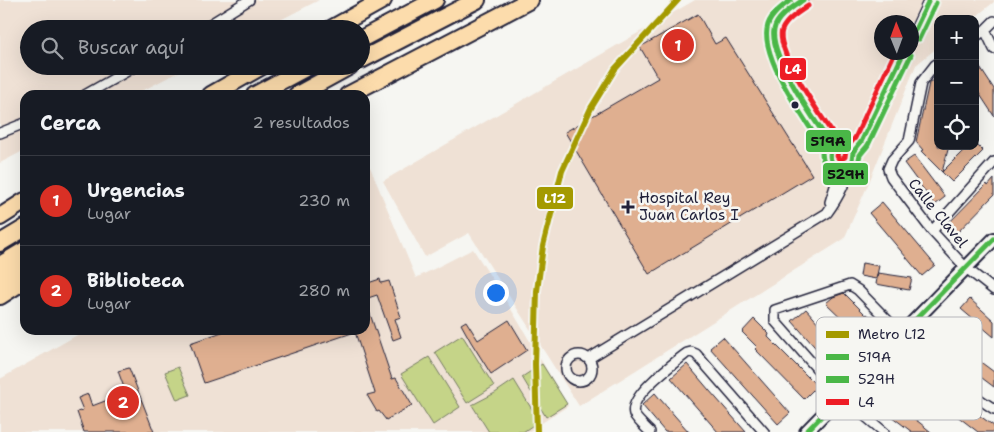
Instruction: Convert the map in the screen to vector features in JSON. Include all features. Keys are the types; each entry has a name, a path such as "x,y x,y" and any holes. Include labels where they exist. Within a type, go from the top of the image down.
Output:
{"highway":[{"path":"347,20 384,0"},
{"path":"370,34 435,0"},
{"path":"370,55 477,0"},
{"path":"358,90 530,0"},
{"path":"220,90 246,75"},
{"path":"264,90 292,75"},
{"path":"307,90 334,75"},
{"path":"0,217 20,204"},
{"path":"0,243 20,231"},
{"path":"0,265 20,253"},
{"path":"0,278 20,268"},
{"path":"0,296 20,283"}],"street":[{"path":"217,20 249,0"},
{"path":"803,0 779,21 774,30 773,38 778,54 790,78 832,146"},
{"path":"919,21 929,0"},
{"path":"979,34 994,21"},
{"path":"985,30 994,49"},
{"path":"853,152 861,142 900,60"},
{"name":"Calle Clavel","path":"934,66 920,82 909,140 892,160 888,169 891,177 932,231 966,268 994,290"},
{"path":"94,90 120,75"},
{"path":"0,132 20,125"},
{"path":"588,359 827,213 844,184 853,158 850,146 838,143 832,146 829,156 835,166 843,167 850,163"},
{"path":"932,231 994,162"},
{"path":"827,213 836,183 835,166"},
{"path":"918,317 994,239"},
{"path":"816,368 775,321 775,310 850,285 858,290 885,317"},
{"path":"650,432 634,414 637,399 658,376 687,353 691,352 696,354 764,432"},
{"path":"982,401 994,409"},
{"path":"806,432 818,420"},
{"path":"870,420 884,432"}],"shaded area":[{"path":"0,0 319,0 280,20 20,20 20,75 173,75 144,90 20,90 20,153 0,163"},
{"name":"Hospital Rey Juan Carlos I","path":"695,0 994,0 978,15 934,15 934,50 916,65 844,239 579,406 469,233 425,257 383,181"},
{"path":"370,167 416,278 473,249 568,406 528,432 0,432 0,379 77,335 370,335"}],"green space":[{"path":"462,335 494,386 467,403 435,352"},
{"path":"429,357 460,407 433,425 401,374"},
{"path":"542,364 567,404 546,417 522,377"},
{"path":"178,367 190,395 177,400 165,372"},
{"path":"514,380 539,421 523,432 489,432 472,405"}],"building":[{"path":"698,14 715,44 726,38 812,175 649,274 565,132 658,78 640,47"},
{"path":"979,66 994,89 994,116 979,93"},
{"path":"934,79 934,150 948,150 942,172 921,151 923,150 916,142 929,83"},
{"path":"979,147 983,151 952,182 942,172 964,150 979,150"},
{"path":"914,156 945,197 935,205 904,163"},
{"path":"994,179 994,195 953,237 944,228"},
{"path":"882,202 935,265 922,276 869,213"},
{"path":"862,263 879,266 876,279 860,276"},
{"path":"878,273 912,278 909,290 876,284"},
{"path":"380,279 381,283 389,281 401,317 395,319 401,337 393,340 377,295 370,297 370,282"},
{"path":"844,293 870,317 841,317 826,303 833,297"},
{"path":"970,299 994,321 994,337 982,327 982,317 970,317 961,309"},
{"path":"806,309 816,320 816,348 792,321"},
{"path":"370,314 392,379 396,378 412,405 386,420 379,411 377,412 367,395 375,393 356,335 370,335"},
{"path":"754,319 769,334 768,337 816,387 804,399 755,349 757,347 742,332"},
{"path":"509,320 527,350 491,374 461,324 466,321 478,340"},
{"path":"213,335 346,335 204,383 190,343"},
{"path":"723,337 790,413 778,424 710,348"},
{"path":"982,363 994,372 994,387 982,378"},
{"path":"687,364 746,432 718,432 671,378"},
{"path":"129,368 154,432 84,432 77,412 83,410 78,398 88,394 92,406 126,393 118,371"},
{"path":"655,393 689,432 665,432 642,405"},
{"path":"982,417 994,426 994,432 978,432 962,420 982,420"},
{"path":"896,420 916,420 931,432 912,432"}],"metro line":[{"name":"L12","path":"537,432 535,364 537,291 543,246 562,171 591,108 615,69 678,0"}],"transit line":[{"name":"529H","path":"791,0 772,16 767,29 767,42 778,73 796,107 823,147 822,153 825,165 833,173 845,174 851,172 857,166 860,155 868,145 909,60"},
{"name":"519A","path":"803,0 786,13 775,25 774,42 786,72 796,90 832,146 830,157 834,165 842,167 852,161 853,152 861,142 900,60"},
{"name":"519A","path":"919,21 929,0"},
{"name":"529H","path":"919,39 936,3"},
{"name":"L4","path":"808,6 786,23 782,30 782,40 793,70 839,143 837,156 839,159 845,157 846,148 855,138 891,60"},
{"name":"519A","path":"918,317 994,239"},
{"name":"519A","path":"806,432 818,420"}],"place":[{"name":"Urgencias","path":"678,45"},
{"name":"Hospital Rey Juan Carlos I","path":"628,207"},
{"name":"Biblioteca","path":"123,402"}]}
